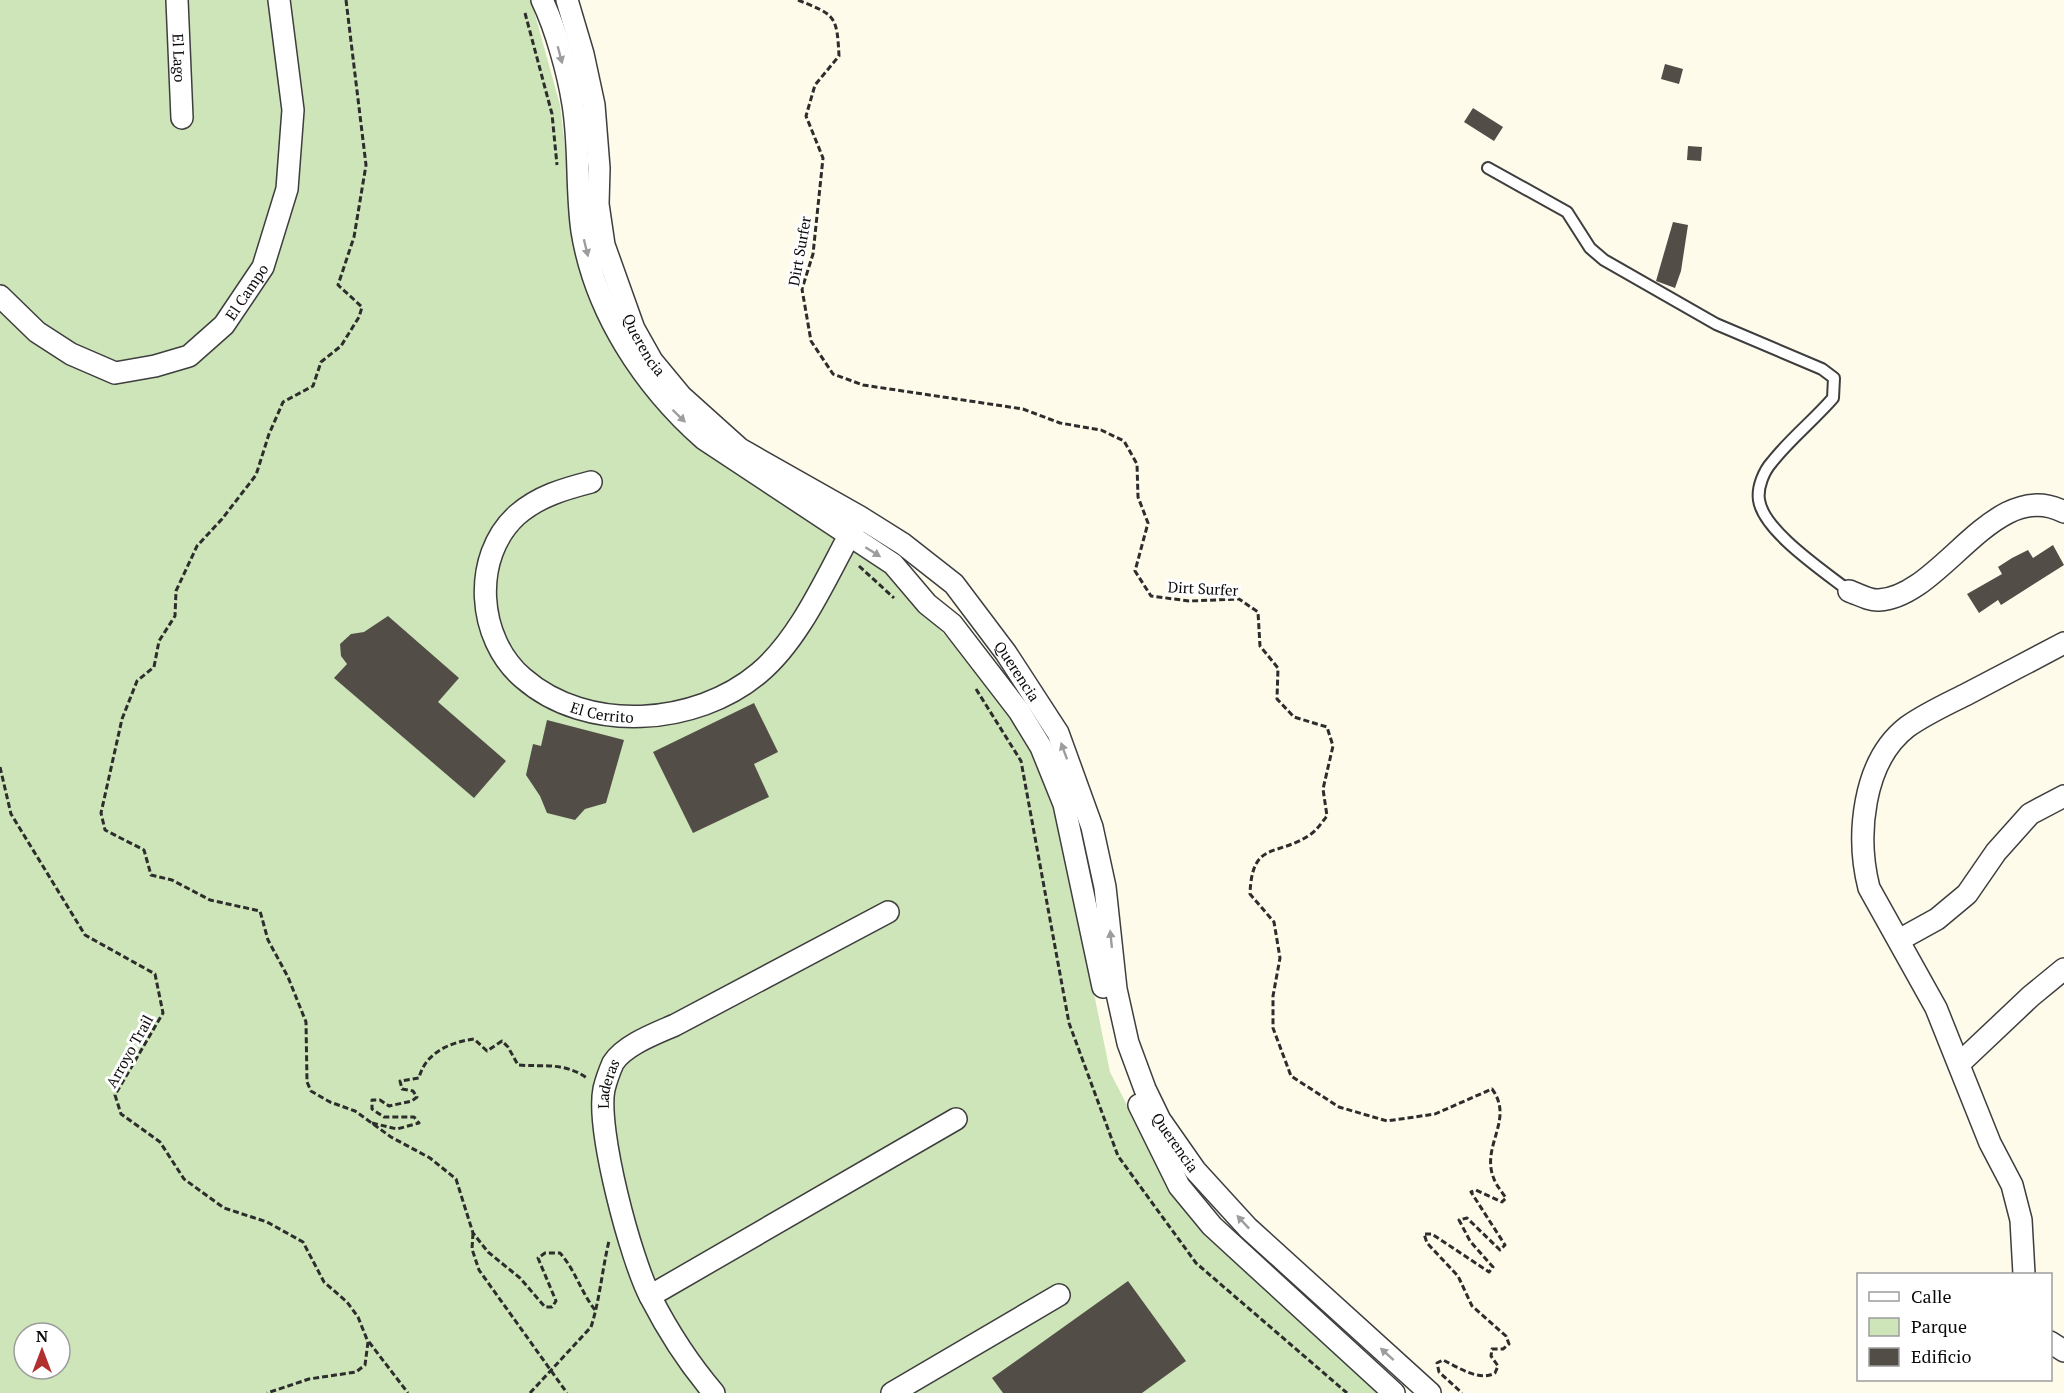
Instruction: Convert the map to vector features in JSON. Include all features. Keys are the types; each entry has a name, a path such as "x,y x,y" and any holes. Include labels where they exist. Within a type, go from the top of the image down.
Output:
{"street":[{"name":"El Lago","path":"177,0 182,118"},
{"name":"El Campo","path":"0,296 37,332 71,354 115,373 155,366 189,356 224,325 263,267 287,189 293,110 279,0"},
{"name":"Querencia","path":"567,0 583,54 594,105 599,168 598,204 604,245 634,329 652,361 681,396 708,423 740,448 903,544 954,584 1006,654 1058,733 1092,827 1105,886 1116,989 1129,1068 1160,1120 1195,1170 1248,1228 1430,1393"},
{"name":"Querencia","path":"532,1 556,38 573,104 582,232 591,267 620,338 655,390 677,415 704,439 845,544 893,564 927,604 952,624 1019,711 1041,747 1064,804 1129,1068 1154,1140 1179,1186 1205,1218 1258,1270 1394,1393"},
{"name":"El Cerrito","path":"591,482 538,500 516,517 499,540 490,561 486,582 489,624 496,644 521,677 537,689 581,709 637,716 672,714 720,699 759,673 777,655 796,630 860,517"},
{"path":"1849,591 1878,600 1902,595 2006,512 2032,505 2064,512"},
{"path":"2024,1273 2021,1220 2012,1185 1990,1143 1936,1008 1869,888 1864,868 1866,811 1872,781 1884,754 1906,728 2064,643"},
{"path":"1899,940 1937,919 1967,894 1996,852 2030,814 2064,796"},
{"name":"Laderas","path":"714,1393 699,1375 650,1296 622,1216 607,1141 604,1090 614,1061 640,1040 685,1020 888,912"},
{"path":"1959,1064 2031,996 2064,969"},
{"path":"650,1296 956,1119"},
{"path":"892,1393 1059,1295"}],"lane":[{"path":"1488,168 1567,212 1590,248 1622,271 1716,324 1822,369 1834,378 1833,398 1772,462 1759,489 1759,500 1762,512 1772,525 1810,561 1849,591"}],"path":[{"path":"346,0 366,165 354,237 338,285 362,307 359,317 341,346 321,362 313,386 284,402 269,434 256,475 222,519 197,546 176,591 175,616 159,641 154,667 136,681 122,719 101,813 105,830 144,850 151,875 172,880 210,900 260,911 268,940 288,977 306,1022 306,1082 311,1091 330,1102 355,1111 391,1137 430,1158 456,1179 473,1233 488,1252 520,1278 545,1307 552,1307 556,1301 538,1258 545,1253 560,1253 572,1267 596,1311"},
{"name":"Dirt Surfer","path":"798,0 827,12 838,27 839,56 815,85 806,116 823,158 813,254 802,290 812,341 833,375 863,385 1023,409 1060,423 1101,430 1125,441 1137,464 1138,496 1148,523 1135,571 1150,596 1189,601 1239,599 1258,612 1260,646 1278,668 1277,699 1294,717 1327,727 1333,746 1323,789 1327,816 1311,834 1260,856 1251,874 1250,894 1274,922 1280,958 1273,996 1273,1028 1292,1076 1339,1107 1387,1121 1435,1114 1492,1089 1499,1098 1502,1115 1490,1157 1493,1178 1506,1198 1502,1202 1476,1190 1471,1192 1505,1245 1500,1250 1467,1218 1460,1220 1470,1241 1493,1267 1489,1272 1431,1234 1424,1234 1427,1244 1458,1276 1472,1306 1506,1336 1509,1344 1503,1349 1492,1349 1491,1356 1498,1366 1495,1373 1489,1377 1480,1376 1443,1360 1437,1363 1439,1372 1462,1393"},
{"path":"532,1 552,114 557,168"},
{"path":"845,544 903,605"},
{"path":"972,683 1021,761 1069,1023 1118,1156 1196,1263 1347,1393"},
{"name":"Arroyo Trail","path":"0,767 11,814 85,935 155,974 163,1013 116,1095 121,1114 160,1142 184,1179 224,1208 267,1222 303,1242 324,1282 347,1302 358,1317 368,1342 408,1393"},
{"path":"370,1122 397,1129 419,1123 414,1117 384,1117 372,1109 372,1100 380,1100 389,1106 412,1101 417,1097 413,1091 402,1089 400,1082 419,1078 422,1066 451,1042 474,1039 487,1051 502,1041 518,1065 556,1064 575,1069 604,1090"},
{"path":"530,1393 591,1327 610,1233 622,1216"},
{"path":"473,1233 472,1249 479,1270 567,1393"},
{"path":"267,1393 309,1379 356,1372 365,1365 368,1342"}],"green space":[{"path":"0,0 531,0 560,105 575,230 615,335 879,565 975,667 1030,745 1059,822 1110,1072 1168,1185 1385,1393 0,1393"}],"building":[{"path":"1665,64 1683,69 1679,84 1661,79"},
{"path":"1473,108 1503,127 1494,141 1464,122"},
{"path":"1688,146 1702,147 1701,161 1687,160"},
{"path":"1673,222 1688,225 1681,271 1675,288 1656,281"},
{"path":"2053,545 2064,565 2001,605 1998,600 1979,613 1967,594 2002,574 1998,567 2012,558 2028,550 2033,558"},
{"path":"388,616 459,678 438,702 506,761 474,798 334,678 347,664 341,656 340,644 351,634 364,632"},
{"path":"754,703 778,752 754,764 769,797 693,833 653,752"},
{"path":"547,720 624,740 606,803 585,809 575,820 547,813 540,796 526,775 533,744 541,746"},
{"path":"1128,1281 1186,1361 1142,1393 1003,1393 992,1378"}]}
